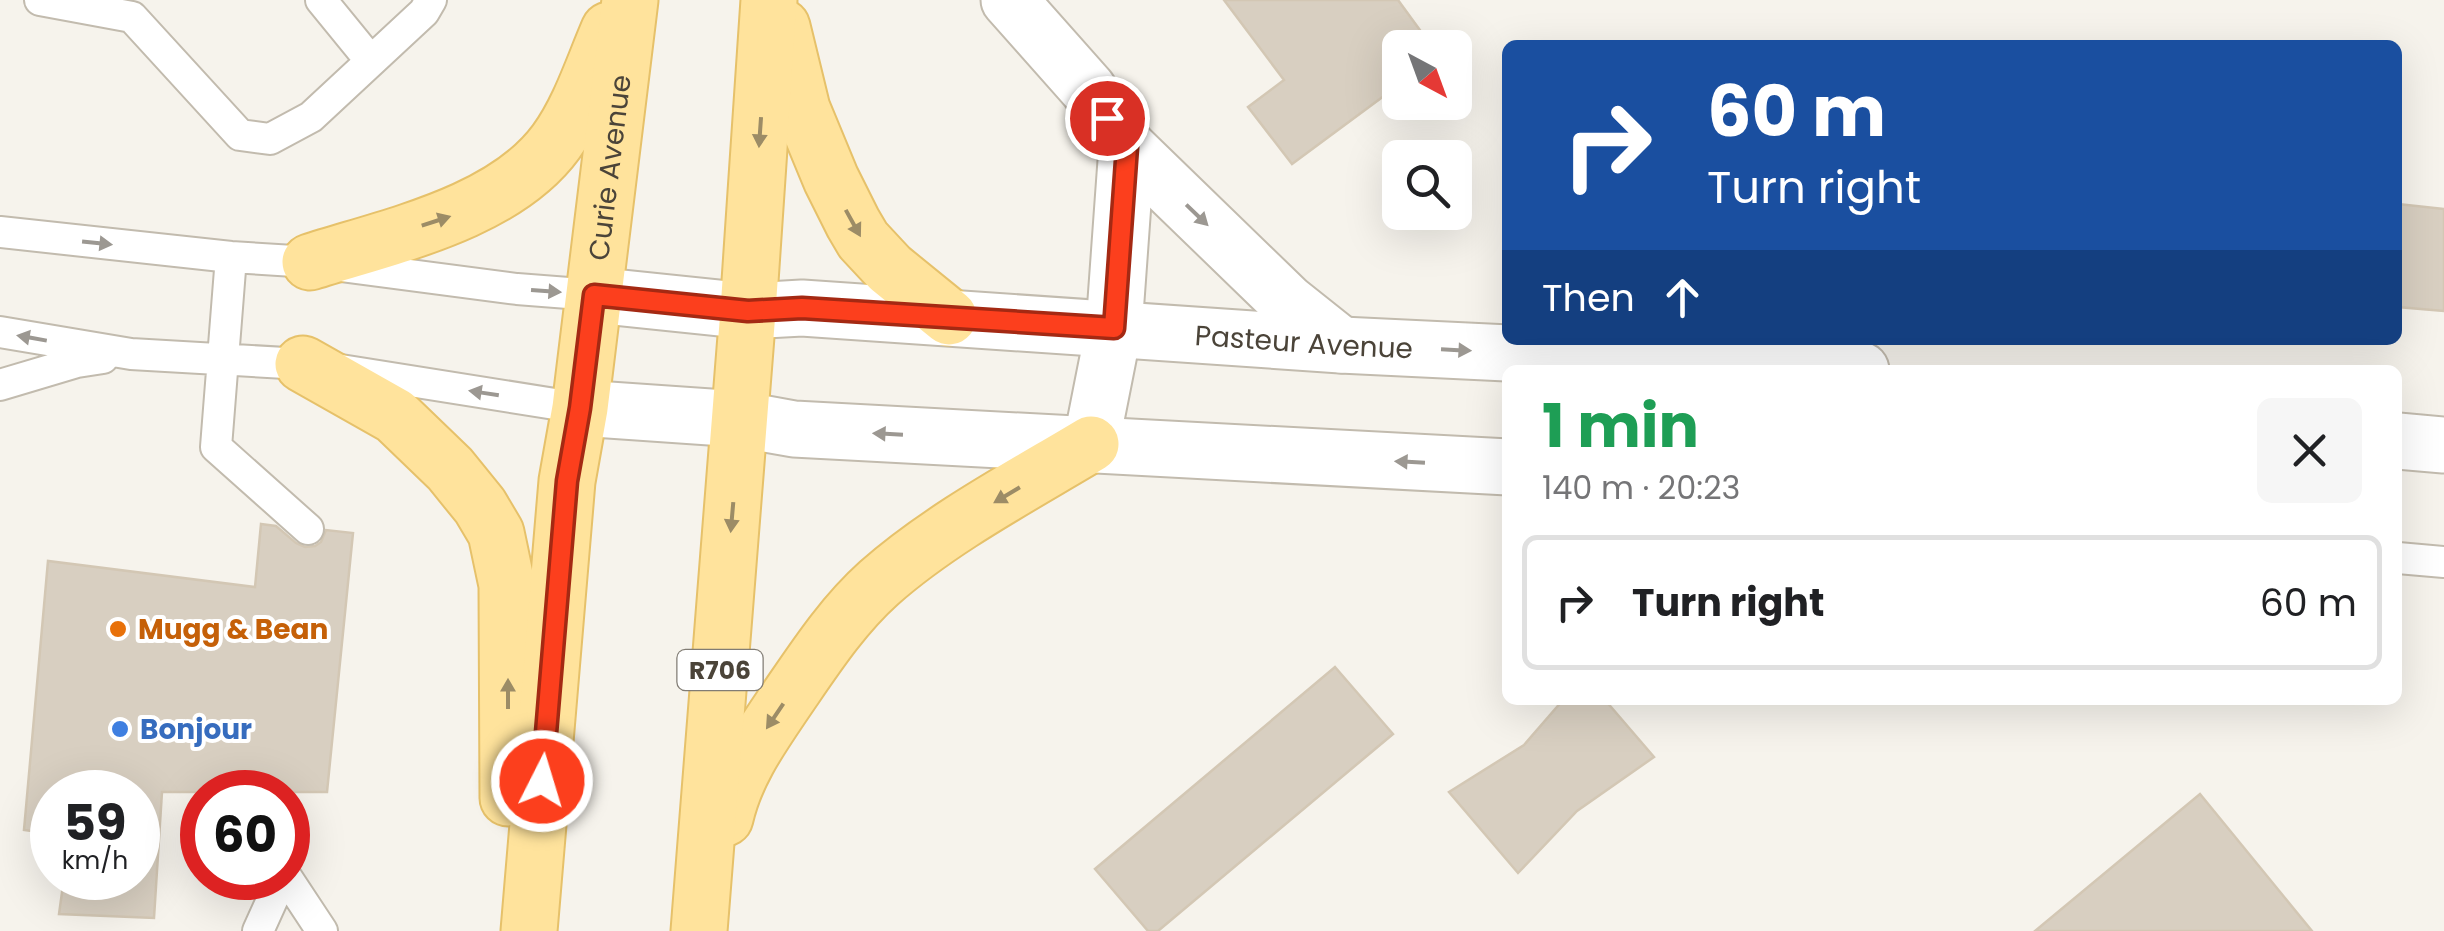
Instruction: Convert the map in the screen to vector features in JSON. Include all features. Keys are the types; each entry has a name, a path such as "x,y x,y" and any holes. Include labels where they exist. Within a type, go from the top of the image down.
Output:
{"main road":[{"path":"310,262 450,217 489,200 516,182 555,143 571,118 622,0"},
{"name":"Curie Avenue","path":"529,931 567,481 580,408 630,0"},
{"path":"772,0 802,108 852,223 890,269 950,317"},
{"name":"R706","path":"700,925 772,0"},
{"path":"303,364 395,416 450,469 496,533 507,585 508,804 516,931"},
{"path":"700,925 731,792 745,762 831,635 877,584 910,558 1090,444"}],"street":[{"path":"1009,0 1088,89 1127,147 1286,302 1340,345"},
{"path":"1090,444 1114,328 1127,147"},
{"name":"Pasteur Avenue","path":"594,295 748,311 802,308 1340,345 1756,365"},
{"path":"580,408 739,420 794,429 1502,467"},
{"path":"2402,441 2444,445"}],"lane":[{"path":"40,0 140,8 240,135 270,139 311,118 424,12 431,0"},
{"path":"322,0 370,60"},
{"path":"0,232 594,295"},
{"path":"231,257 216,447 308,529"},
{"path":"0,332 131,354 303,364 580,408"},
{"path":"0,385 77,362 131,354"},
{"path":"2402,558 2444,562"},
{"path":"258,931 273,900"},
{"path":"300,900 322,931"}],"building":[{"path":"1224,0 1398,0 1420,30 1382,30 1382,97 1292,164 1248,107 1284,80"},
{"path":"2402,204 2444,209 2444,311 2402,307"},
{"path":"261,524 276,526 305,547 321,542 326,530 353,533 327,792 310,792 310,770 180,770 180,792 162,792 160,824 160,770 30,770 30,831 24,830 48,561 255,587"},
{"path":"1335,667 1393,734 1158,931 1148,931 1095,869"},
{"path":"1559,705 1609,705 1654,757 1577,811 1518,873 1449,792 1524,745"},
{"path":"2200,794 2312,931 2035,931"},
{"path":"61,900 155,900 154,918 59,914"}],"place":[{"name":"Mugg & Bean","path":"118,629"},
{"name":"Bonjour","path":"120,729"}],"route":[{"path":"542,781 567,481 594,295 748,311 802,308 1114,328 1127,147 1107,118"}]}
